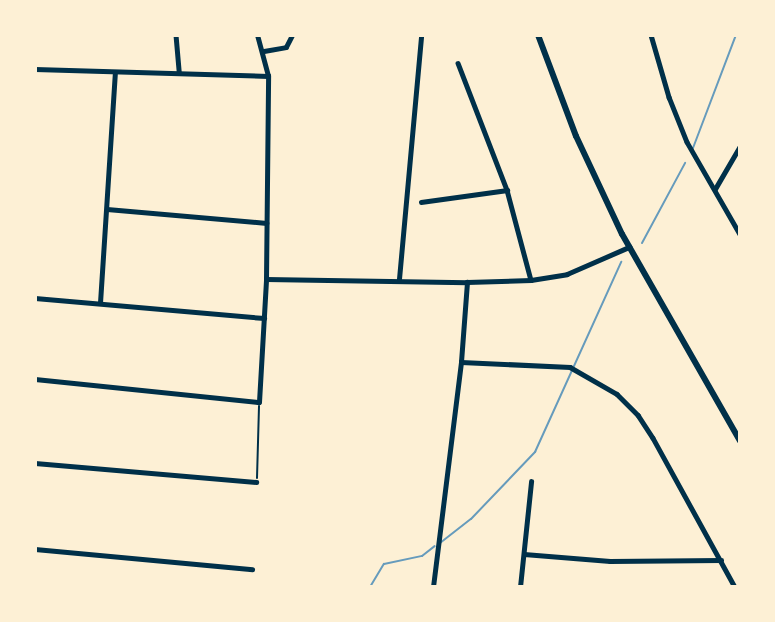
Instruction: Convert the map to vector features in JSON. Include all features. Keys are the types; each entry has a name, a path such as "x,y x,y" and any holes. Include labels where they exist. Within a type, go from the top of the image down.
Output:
{"main road":[{"path":"538,35 576,136 629,247 740,441"}],"street":[{"path":"176,35 179,73"},
{"path":"35,379 259,402 266,279 268,76 264,51 257,35"},
{"path":"264,51 286,47 292,35"},
{"path":"400,279 421,35"},
{"path":"651,35 669,97 687,142 740,234"},
{"path":"458,63 507,190 531,280"},
{"path":"35,69 115,74 268,76"},
{"path":"100,303 115,74"},
{"path":"715,190 740,146"},
{"path":"421,202 507,190"},
{"path":"107,209 266,223"},
{"path":"266,279 467,282 531,280 567,274 629,247"},
{"path":"433,587 461,362 467,282"},
{"path":"35,298 264,318"},
{"path":"461,362 570,367 617,394 638,415 735,587"},
{"path":"35,463 256,482"},
{"path":"520,587 531,482"},
{"path":"35,549 253,569"},
{"path":"524,554 611,561 721,560"}],"path":[{"path":"256,482 259,402"}],"waterway":[{"path":"693,148 736,35"},
{"path":"642,243 685,163"},
{"path":"440,543 471,519 535,452 621,262"},
{"path":"370,587 384,564 422,556 435,546"}]}
